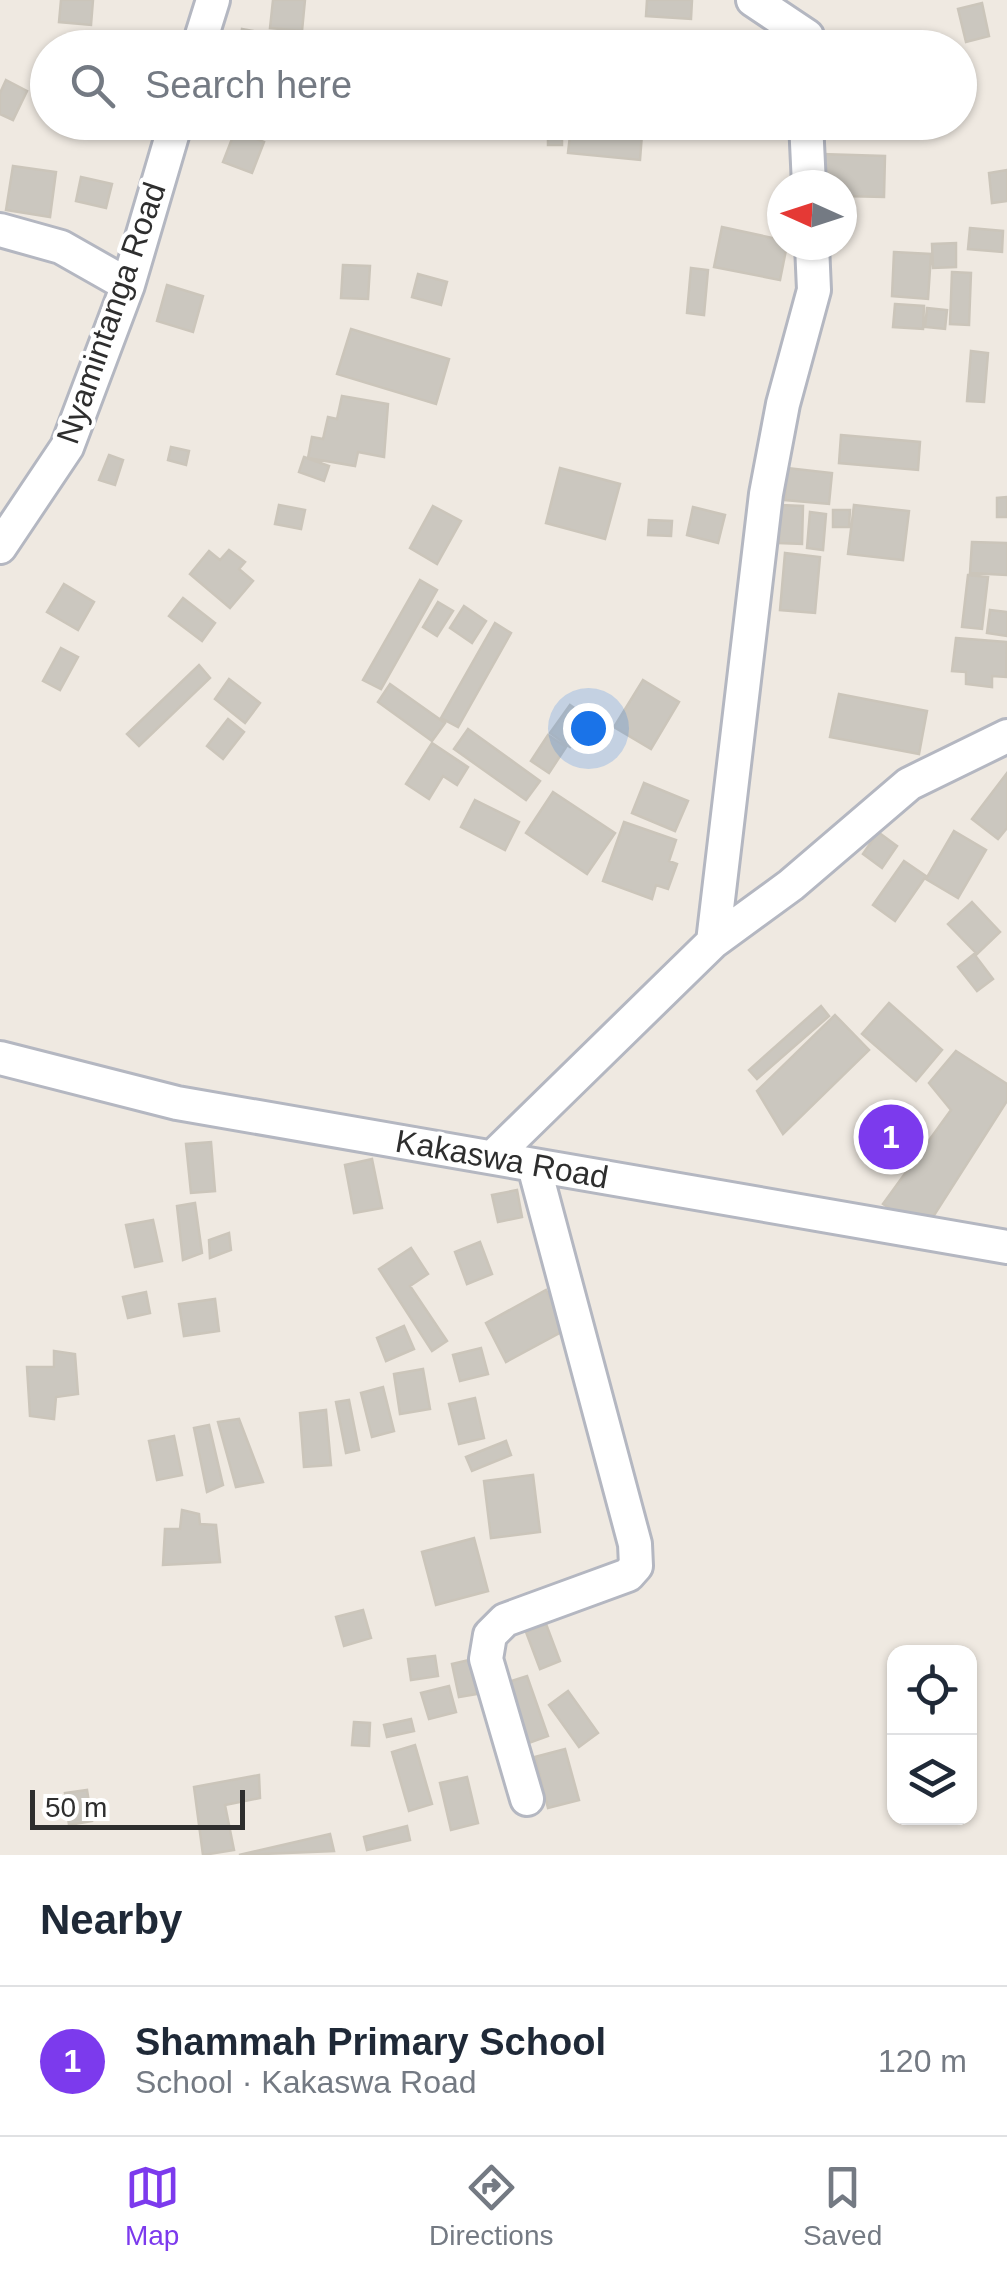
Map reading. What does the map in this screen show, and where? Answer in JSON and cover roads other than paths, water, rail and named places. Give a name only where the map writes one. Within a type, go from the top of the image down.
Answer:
[{"type":"street","points":[[204,30],[213,0]]},
{"type":"street","points":[[753,0],[798,30]]},
{"type":"street","name":"Nyamintanga Road","points":[[0,547],[67,447],[128,284],[171,140]]},
{"type":"street","points":[[807,140],[808,170]]},
{"type":"street","points":[[0,230],[61,247],[128,284]]},
{"type":"street","points":[[712,942],[766,494],[783,404],[814,290],[813,260]]},
{"type":"street","points":[[495,1155],[712,942],[792,885],[909,784],[1007,736]]},
{"type":"street","name":"Kakaswa Road","points":[[0,1058],[177,1103],[495,1155],[534,1166],[1007,1247]]},
{"type":"street","points":[[528,1799],[486,1659],[490,1635],[505,1620],[628,1576],[636,1566],[635,1544],[534,1166]]},
{"type":"place","name":"Shammah Primary School","points":[[891,1137]]}]
